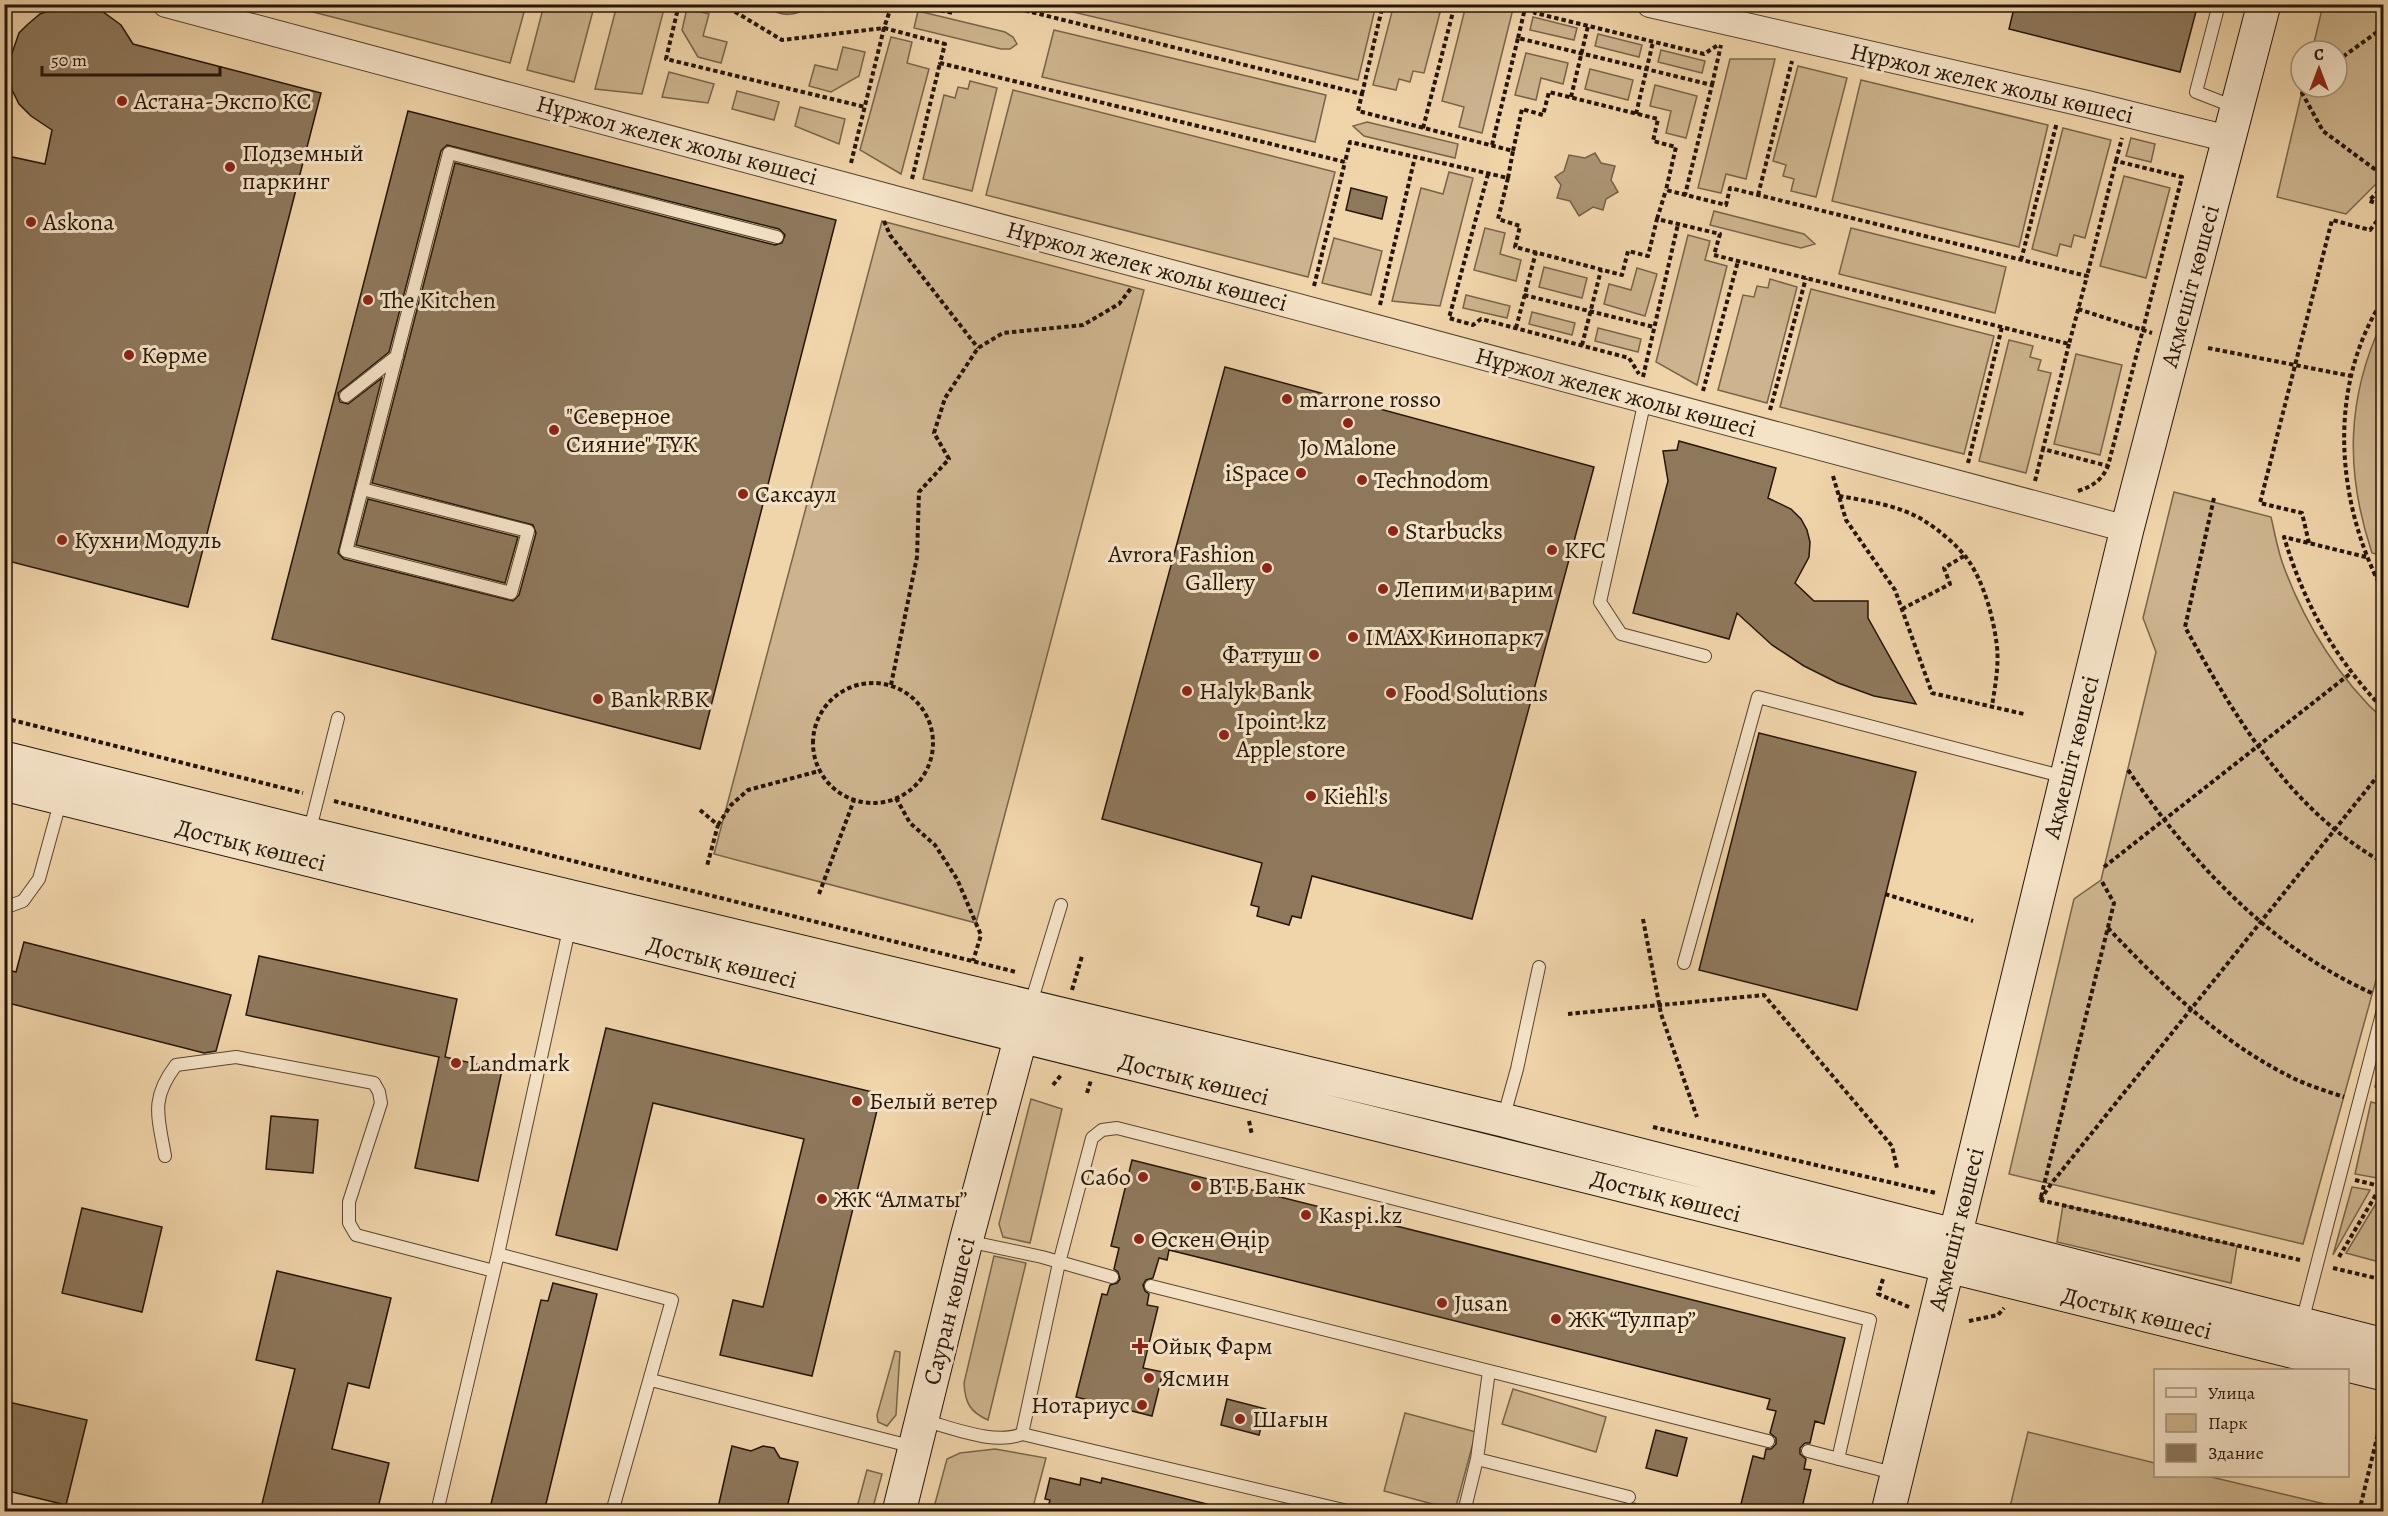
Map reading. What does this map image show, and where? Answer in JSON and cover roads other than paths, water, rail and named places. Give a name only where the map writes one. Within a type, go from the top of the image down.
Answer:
[{"type":"street","name":"Нұржол желек жолы көшесі","points":[[166,4],[2127,529]]},
{"type":"street","name":"Нұржол желек жолы көшесі","points":[[1650,4],[1712,12],[2229,139]]},
{"type":"street","name":"Ақмешіт көшесі","points":[[1888,1512],[2127,529],[2264,4]]},
{"type":"street","name":"Достық көшесі","points":[[4,758],[1029,1008],[1503,1120],[2384,1374]]},
{"type":"street","name":"Достық көшесі","points":[[4,784],[570,924],[1029,1008],[1951,1251],[2302,1325],[2384,1345]]},
{"type":"street","name":"Сауран көшесі","points":[[899,1512],[966,1241],[1029,1008]]},
{"type":"lane","points":[[2219,4],[2196,92],[2237,108]]},
{"type":"lane","points":[[362,489],[528,531],[511,593],[346,551],[362,489],[397,356],[449,153],[777,237]]},
{"type":"lane","points":[[346,396],[397,356]]},
{"type":"lane","points":[[1645,400],[1600,602],[1621,634],[1705,656]]},
{"type":"lane","points":[[1684,963],[1758,697],[2066,778]]},
{"type":"lane","points":[[309,834],[338,718]]},
{"type":"lane","points":[[4,908],[23,901],[39,879],[61,798]]},
{"type":"lane","points":[[1029,1008],[1061,905]]},
{"type":"lane","points":[[436,1512],[498,1254],[570,924]]},
{"type":"lane","points":[[1503,1120],[1517,1069],[1539,966]]},
{"type":"lane","points":[[2302,1325],[2384,1006]]},
{"type":"lane","points":[[165,1156],[157,1110],[163,1083],[176,1065],[236,1057],[374,1083],[381,1103],[349,1202],[349,1223],[356,1234],[494,1271]]},
{"type":"lane","points":[[1022,1434],[1059,1263],[1092,1138],[1102,1130],[1117,1128],[1870,1320],[1838,1459]]},
{"type":"lane","points":[[966,1241],[1042,1257],[1112,1276]]},
{"type":"lane","points":[[498,1254],[672,1300],[612,1512]]},
{"type":"lane","points":[[1151,1286],[1768,1442]]},
{"type":"lane","points":[[1464,1512],[1477,1459],[1489,1371]]},
{"type":"lane","points":[[651,1380],[919,1434],[997,1439],[1022,1434],[1352,1512]]},
{"type":"lane","points":[[1808,1451],[1897,1474]]},
{"type":"lane","points":[[1477,1459],[1629,1497]]},
{"type":"place","name":"Астана-Экспо КС","points":[[122,101]]},
{"type":"place","name":"Подземный паркинг","points":[[230,167]]},
{"type":"place","name":"Askona","points":[[31,222]]},
{"type":"place","name":"The Kitchen","points":[[368,300]]},
{"type":"place","name":"Көрме","points":[[129,355]]},
{"type":"place","name":"marrone rosso","points":[[1287,399]]},
{"type":"place","name":"Jo Malone","points":[[1348,423]]},
{"type":"place","name":"\"Северное Cияние\" ТҮК","points":[[554,430]]},
{"type":"place","name":"iSpace","points":[[1301,473]]},
{"type":"place","name":"Technodom","points":[[1362,480]]},
{"type":"place","name":"Саксаул","points":[[743,494]]},
{"type":"place","name":"Starbucks","points":[[1393,531]]},
{"type":"place","name":"Кухни Модуль","points":[[62,540]]},
{"type":"place","name":"KFC","points":[[1552,550]]},
{"type":"place","name":"Avrora Fashion Gallery","points":[[1267,568]]},
{"type":"place","name":"Лепим и варим","points":[[1383,589]]},
{"type":"place","name":"IMAX Кинопарк7","points":[[1353,637]]},
{"type":"place","name":"Фаттуш","points":[[1314,655]]},
{"type":"place","name":"Halyk Bank","points":[[1187,691]]},
{"type":"place","name":"Food Solutions","points":[[1391,693]]},
{"type":"place","name":"Bank RBK","points":[[598,699]]},
{"type":"place","name":"Ipoint.kz Apple store","points":[[1224,735]]},
{"type":"place","name":"Kiehl's","points":[[1311,796]]},
{"type":"place","name":"Landmark","points":[[456,1063]]},
{"type":"place","name":"Белый ветер","points":[[857,1101]]},
{"type":"place","name":"Сабо","points":[[1143,1177]]},
{"type":"place","name":"ВТБ Банк","points":[[1196,1186]]},
{"type":"place","name":"ЖК “Алматы”","points":[[822,1199]]},
{"type":"place","name":"Kaspi.kz","points":[[1306,1215]]},
{"type":"place","name":"Өскен Өңір","points":[[1139,1239]]},
{"type":"place","name":"Jusan","points":[[1442,1303]]},
{"type":"place","name":"ЖК “Тулпар”","points":[[1556,1319]]},
{"type":"place","name":"Ойық Фарм","points":[[1140,1346]]},
{"type":"place","name":"Ясмин","points":[[1149,1378]]},
{"type":"place","name":"Нотариус","points":[[1142,1405]]},
{"type":"place","name":"Шағын","points":[[1240,1419]]}]
